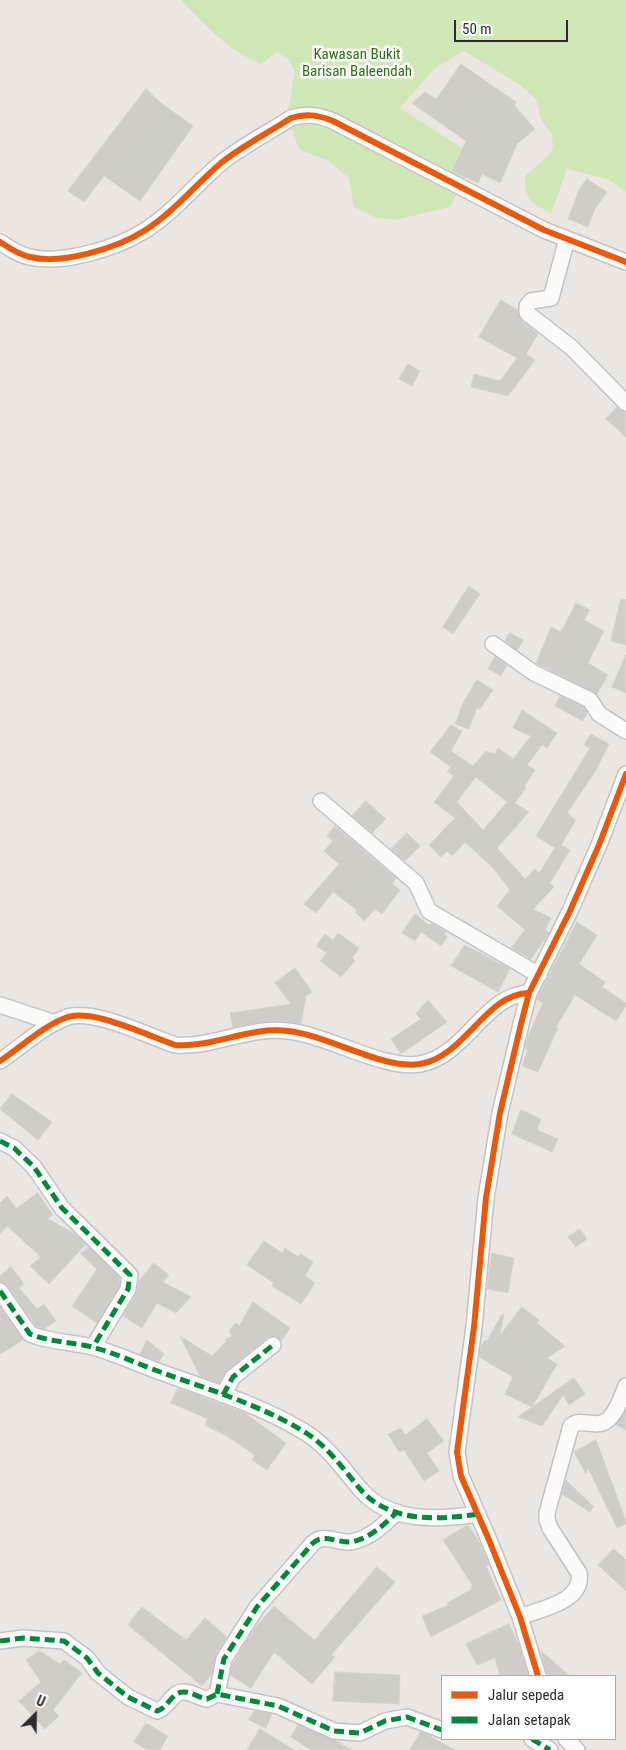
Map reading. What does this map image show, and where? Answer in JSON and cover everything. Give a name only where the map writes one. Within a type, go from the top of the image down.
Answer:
[{"type":"street","points":[[0,243],[30,257],[48,260],[104,249],[129,239],[160,218],[222,163],[292,118],[304,114],[317,115],[333,120],[544,230],[626,262]]},
{"type":"street","points":[[567,239],[551,298],[531,301],[527,306],[527,312],[572,348],[626,403]]},
{"type":"street","points":[[493,644],[534,673],[590,700],[599,714],[626,732]]},
{"type":"street","points":[[538,1675],[520,1617],[461,1476],[457,1452],[474,1327],[486,1198],[500,1113],[529,993],[599,845],[626,774]]},
{"type":"street","points":[[321,801],[412,879],[419,888],[430,911],[435,916],[538,975]]},
{"type":"street","points":[[0,1061],[55,1023],[79,1014],[96,1016],[175,1045],[188,1046],[237,1034],[286,1030],[313,1035],[396,1063],[420,1064],[456,1047],[502,1002],[517,994],[529,993]]},
{"type":"street","points":[[0,1005],[55,1023]]},
{"type":"street","points":[[0,1141],[14,1148],[34,1167],[62,1208],[130,1275],[128,1289],[93,1347]]},
{"type":"street","points":[[0,1291],[30,1334],[93,1347],[224,1395],[304,1431],[334,1457],[362,1492],[378,1503],[397,1512],[430,1519],[478,1514]]},
{"type":"street","points":[[224,1395],[234,1377],[273,1345]]},
{"type":"street","points":[[520,1617],[563,1601],[574,1592],[580,1582],[579,1573],[546,1520],[547,1513],[571,1426],[580,1422],[598,1424],[606,1422],[612,1415],[626,1386]]},
{"type":"street","points":[[217,1694],[224,1659],[252,1614],[313,1543],[318,1538],[352,1542],[383,1526],[397,1512]]},
{"type":"street","points":[[0,1641],[23,1638],[64,1641],[87,1658],[98,1673],[128,1697],[150,1709],[162,1710],[177,1694],[184,1691],[206,1699],[217,1694],[278,1706],[334,1731],[360,1733],[385,1721],[407,1717],[441,1730]]},
{"type":"street","points":[[534,1740],[550,1750]]},
{"type":"street","points":[[567,1740],[577,1750]]},
{"type":"green space","name":"Kawasan Bukit Barisan Baleendah","points":[[181,0],[626,0],[626,192],[607,179],[567,169],[551,214],[530,200],[526,191],[525,176],[550,154],[553,147],[552,134],[541,120],[536,99],[520,85],[464,51],[435,68],[400,108],[477,158],[450,207],[395,220],[374,217],[354,207],[349,178],[330,162],[299,149],[287,115],[295,72],[289,60],[277,52],[261,64],[248,58],[227,44]]},
{"type":"building","points":[[461,64],[516,102],[514,105],[535,129],[517,144],[500,183],[482,174],[478,183],[452,171],[466,141],[412,103],[425,92],[436,99]]},
{"type":"building","points":[[146,89],[161,103],[193,126],[140,201],[104,176],[84,202],[68,191]]},
{"type":"building","points":[[587,179],[607,192],[595,209],[588,227],[568,219],[579,190]]},
{"type":"building","points":[[501,300],[518,310],[521,320],[538,334],[526,354],[535,360],[508,396],[471,387],[474,374],[500,381],[517,358],[479,337]]},
{"type":"building","points":[[408,364],[420,371],[412,386],[399,379]]},
{"type":"building","points":[[617,407],[626,412],[626,437],[606,419]]},
{"type":"building","points":[[469,586],[480,594],[453,634],[443,627]]},
{"type":"building","points":[[621,599],[626,600],[626,645],[611,641]]},
{"type":"building","points":[[576,603],[590,610],[584,620],[604,631],[588,663],[608,675],[597,694],[536,663],[551,627],[561,632]]},
{"type":"building","points":[[510,633],[524,640],[517,650],[505,641]]},
{"type":"building","points":[[626,655],[626,693],[612,687]]},
{"type":"building","points":[[495,657],[507,665],[501,676],[488,669]]},
{"type":"building","points":[[477,680],[493,690],[480,709],[477,708],[469,729],[455,724],[463,703]]},
{"type":"building","points":[[560,696],[584,707],[587,713],[583,721],[555,706]]},
{"type":"building","points":[[522,710],[557,733],[547,748],[542,745],[527,765],[535,770],[524,787],[526,788],[515,803],[529,812],[497,848],[525,879],[535,869],[539,873],[555,848],[536,836],[590,748],[584,745],[591,734],[609,744],[595,772],[567,813],[576,820],[561,845],[570,850],[550,883],[554,887],[533,909],[551,918],[545,930],[549,933],[531,959],[511,948],[525,930],[497,906],[510,890],[494,869],[465,842],[452,856],[447,851],[441,857],[429,845],[455,818],[434,802],[454,776],[447,772],[451,767],[430,752],[451,725],[462,731],[451,751],[473,766],[486,751],[495,754],[498,748],[513,759],[531,736],[513,728]],"holes":[[[476,777],[507,802],[483,830],[457,802]]]},
{"type":"building","points":[[366,801],[386,819],[372,833],[352,816]]},
{"type":"building","points":[[335,826],[396,878],[392,884],[400,890],[382,914],[375,909],[364,921],[355,912],[357,910],[333,892],[316,913],[304,904],[339,864],[324,851],[333,841],[327,836]]},
{"type":"building","points":[[407,833],[420,846],[405,861],[391,849]]},
{"type":"building","points":[[415,914],[429,925],[431,923],[446,932],[444,935],[447,937],[441,946],[421,932],[415,941],[402,933]]},
{"type":"building","points":[[577,922],[597,935],[579,964],[605,982],[602,987],[626,1003],[626,1006],[616,1021],[575,995],[556,1027],[558,1028],[538,1072],[522,1066],[528,1050],[525,1048],[528,1036],[543,1003],[537,999]]},
{"type":"building","points":[[338,933],[359,948],[352,958],[355,961],[341,977],[320,961],[327,953],[316,946],[325,934],[333,940]]},
{"type":"building","points":[[465,945],[510,969],[498,992],[451,966]]},
{"type":"building","points":[[295,968],[312,992],[306,996],[301,1024],[273,1021],[233,1027],[230,1013],[291,1004],[275,983]]},
{"type":"building","points":[[428,1000],[447,1022],[401,1054],[391,1039],[421,1019],[416,1014]]},
{"type":"building","points":[[12,1094],[52,1122],[38,1140],[0,1109]]},
{"type":"building","points":[[521,1110],[541,1119],[537,1130],[558,1139],[552,1152],[512,1134]]},
{"type":"building","points":[[38,1193],[53,1215],[48,1219],[72,1232],[86,1244],[49,1284],[30,1266],[41,1257],[7,1226],[0,1234],[0,1203],[7,1196],[16,1208]]},
{"type":"building","points":[[580,1229],[587,1239],[576,1247],[568,1237]]},
{"type":"building","points":[[264,1241],[282,1253],[285,1248],[298,1257],[301,1254],[313,1262],[305,1276],[315,1283],[301,1304],[272,1286],[274,1283],[247,1265]]},
{"type":"building","points":[[89,1247],[120,1278],[119,1286],[97,1323],[72,1306],[97,1269],[81,1254]]},
{"type":"building","points":[[492,1253],[514,1258],[508,1293],[487,1289]]},
{"type":"building","points":[[154,1263],[169,1275],[163,1282],[191,1297],[176,1313],[157,1303],[142,1328],[123,1316],[136,1294],[139,1281]]},
{"type":"building","points":[[11,1267],[24,1284],[19,1288],[37,1309],[44,1304],[56,1321],[44,1329],[36,1326],[8,1286],[0,1282],[0,1276]]},
{"type":"building","points":[[253,1302],[290,1328],[281,1341],[276,1336],[267,1338],[227,1370],[219,1383],[200,1376],[180,1336],[212,1356],[227,1341],[225,1340],[232,1336],[229,1331],[236,1323],[239,1326]]},
{"type":"building","points":[[0,1307],[23,1340],[0,1354]]},
{"type":"building","points":[[522,1307],[539,1320],[537,1323],[565,1346],[547,1358],[557,1364],[532,1407],[505,1394],[513,1377],[479,1357],[481,1346],[485,1340],[487,1341],[502,1314],[504,1314],[500,1335]]},
{"type":"building","points":[[147,1340],[164,1354],[159,1362],[140,1354]]},
{"type":"building","points":[[574,1378],[585,1394],[569,1405],[563,1395],[542,1426],[518,1417]]},
{"type":"building","points":[[178,1388],[245,1413],[286,1443],[267,1470],[252,1460],[255,1455],[227,1436],[205,1425],[208,1419],[171,1403]]},
{"type":"building","points":[[626,1410],[626,1430],[616,1425]]},
{"type":"building","points":[[427,1419],[444,1441],[427,1453],[439,1471],[424,1481],[404,1450],[399,1452],[388,1434],[401,1428],[405,1435]]},
{"type":"building","points":[[596,1440],[626,1521],[626,1524],[617,1528],[588,1468],[586,1474],[574,1452]]},
{"type":"building","points":[[566,1480],[594,1507],[590,1512],[562,1494]]},
{"type":"building","points":[[468,1525],[480,1543],[489,1565],[486,1566],[501,1600],[431,1637],[422,1616],[448,1605],[447,1603],[472,1589],[471,1587],[473,1586],[443,1540]]},
{"type":"building","points":[[614,1549],[626,1560],[626,1591],[598,1565]]},
{"type":"building","points":[[377,1567],[395,1582],[331,1655],[335,1657],[312,1684],[274,1652],[251,1688],[230,1675],[233,1663],[253,1630],[274,1606],[314,1640]]},
{"type":"building","points":[[142,1607],[186,1640],[205,1618],[227,1637],[216,1654],[212,1674],[202,1686],[128,1625]]},
{"type":"building","points":[[509,1624],[520,1648],[528,1675],[500,1675],[495,1658],[477,1665],[466,1644]]},
{"type":"building","points":[[39,1651],[60,1664],[64,1660],[82,1673],[53,1710],[59,1716],[45,1729],[19,1701],[41,1682],[26,1660]]},
{"type":"building","points":[[541,1651],[569,1675],[547,1675]]},
{"type":"building","points":[[335,1672],[400,1675],[399,1704],[333,1701]]},
{"type":"building","points":[[254,1711],[272,1714],[266,1728],[249,1720]]},
{"type":"building","points":[[146,1723],[168,1736],[160,1750],[148,1750],[134,1742]]},
{"type":"building","points":[[298,1725],[334,1740],[352,1750],[311,1750],[291,1737]]},
{"type":"building","points":[[260,1729],[294,1750],[247,1750]]},
{"type":"building","points":[[421,1732],[428,1735],[455,1750],[410,1750]]},
{"type":"marked path","points":[[0,1141],[14,1148],[34,1167],[62,1208],[130,1275],[128,1289],[93,1347]]},
{"type":"marked path","points":[[0,1291],[30,1334],[45,1339],[110,1352],[235,1399],[303,1431],[320,1443],[361,1490],[386,1509],[400,1514],[431,1518],[478,1514]]},
{"type":"marked path","points":[[223,1395],[233,1377],[273,1345]]},
{"type":"marked path","points":[[217,1694],[224,1659],[257,1607],[313,1543],[322,1539],[351,1542],[364,1538],[376,1531],[397,1512]]},
{"type":"marked path","points":[[0,1641],[23,1638],[64,1641],[87,1658],[98,1673],[128,1697],[157,1711],[179,1693],[189,1693],[207,1699],[217,1694],[278,1706],[334,1731],[360,1733],[385,1721],[407,1717],[441,1730]]},
{"type":"marked path","points":[[534,1740],[550,1750]]},
{"type":"cycle path","points":[[0,242],[22,255],[43,259],[73,257],[105,249],[133,237],[155,224],[221,163],[238,151],[291,118],[307,115],[333,121],[544,230],[626,262]]},
{"type":"cycle path","points":[[538,1675],[520,1617],[461,1476],[457,1452],[474,1327],[486,1198],[500,1113],[521,1024],[529,993],[570,911],[599,845],[626,774]]},
{"type":"cycle path","points":[[0,1061],[56,1022],[65,1018],[89,1016],[120,1024],[175,1045],[203,1043],[274,1030],[288,1031],[304,1034],[389,1062],[420,1064],[436,1059],[450,1050],[500,1003],[514,996],[529,993]]}]
